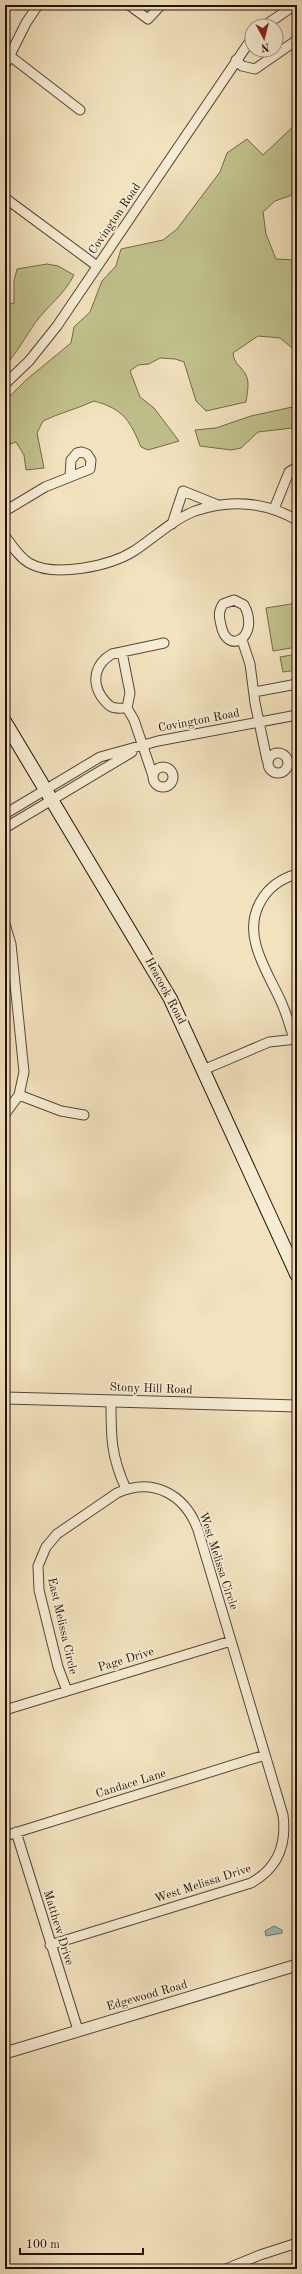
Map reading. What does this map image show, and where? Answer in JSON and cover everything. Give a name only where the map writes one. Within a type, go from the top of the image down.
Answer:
[{"type":"main road","name":"Heacock Road","points":[[5,722],[159,977],[297,1275]]},
{"type":"street","points":[[5,65],[26,22],[38,5]]},
{"type":"street","points":[[129,5],[148,19],[161,5]]},
{"type":"street","points":[[276,18],[296,5]]},
{"type":"street","points":[[236,60],[242,66],[255,69],[297,40]]},
{"type":"street","name":"Covington Road","points":[[5,384],[29,360],[53,332],[244,49]]},
{"type":"street","points":[[10,56],[80,110]]},
{"type":"street","points":[[5,198],[97,266]]},
{"type":"street","points":[[274,509],[289,472],[297,467]]},
{"type":"street","points":[[5,511],[45,487],[70,477]]},
{"type":"street","points":[[172,524],[183,491],[218,505]]},
{"type":"street","points":[[6,539],[17,553],[30,564],[43,568],[63,570],[122,557],[134,551],[172,524],[194,512],[218,505],[244,504],[274,509],[297,520]]},
{"type":"street","points":[[230,600],[240,602],[247,610],[248,631],[242,640],[229,639],[222,631],[220,609],[230,600]]},
{"type":"street","name":"Covington Road","points":[[242,640],[250,664],[267,760]]},
{"type":"street","points":[[127,708],[111,707],[105,703],[94,680],[99,666],[106,658],[122,652],[164,643]]},
{"type":"street","points":[[122,652],[130,693],[127,708],[143,745],[153,776]]},
{"type":"street","points":[[254,692],[297,684]]},
{"type":"street","name":"Covington Road","points":[[49,795],[100,757],[143,745],[297,715]]},
{"type":"street","name":"Covington Road","points":[[49,795],[143,745]]},
{"type":"street","points":[[5,814],[49,795]]},
{"type":"street","points":[[5,828],[49,795]]},
{"type":"street","points":[[203,1070],[269,1042],[295,1039],[288,1017],[256,945],[254,923],[256,911],[266,893],[280,880],[297,874]]},
{"type":"street","points":[[5,924],[11,944],[24,1072],[19,1095],[5,1114]]},
{"type":"street","points":[[19,1095],[61,1111],[84,1115]]},
{"type":"street","name":"Stony Hill Road","points":[[5,1398],[297,1406]]},
{"type":"street","points":[[111,1401],[112,1447],[119,1473],[126,1489]]},
{"type":"street","name":"West Melissa Circle","points":[[126,1489],[143,1487],[166,1492],[189,1511],[198,1530],[231,1641]]},
{"type":"street","name":"East Melissa Circle","points":[[67,1691],[58,1667],[39,1590],[38,1576],[41,1558],[49,1542],[57,1534],[126,1489]]},
{"type":"street","name":"Page Drive","points":[[5,1710],[231,1641]]},
{"type":"street","name":"West Melissa Drive","points":[[50,1945],[250,1883],[267,1872],[282,1848],[285,1828],[283,1815],[231,1641]]},
{"type":"street","name":"Candace Lane","points":[[5,1836],[265,1755]]},
{"type":"street","name":"Matthew Drive","points":[[16,1832],[50,1945],[78,2030]]},
{"type":"street","name":"Edgewood Road","points":[[5,2053],[297,1965]]},
{"type":"street","points":[[226,2269],[260,2255],[297,2243]]},
{"type":"green space","points":[[297,123],[297,191],[295,194],[275,201],[263,212],[266,234],[276,259],[297,260],[297,352],[280,338],[258,336],[233,353],[235,360],[246,375],[248,381],[246,402],[206,411],[196,401],[184,362],[175,359],[160,358],[149,364],[138,365],[130,371],[140,397],[154,408],[179,441],[148,450],[141,447],[125,417],[112,408],[94,401],[43,421],[37,433],[44,468],[26,470],[24,455],[16,442],[5,446],[5,401],[26,380],[71,343],[74,327],[90,312],[102,281],[116,266],[121,249],[163,240],[177,229],[220,172],[227,153],[247,139],[263,155]]},
{"type":"green space","points":[[47,264],[58,266],[74,275],[65,289],[35,323],[5,366],[5,305],[14,303],[14,281],[17,269]]},
{"type":"green space","points":[[297,406],[297,425],[292,428],[258,432],[241,448],[231,450],[200,446],[195,430],[216,428],[251,416]]},
{"type":"green space","points":[[297,603],[297,647],[273,651],[266,608]]},
{"type":"green space","points":[[297,654],[297,670],[283,672],[280,657]]},
{"type":"water","points":[[274,1926],[282,1930],[282,1933],[266,1936],[265,1931]]},
{"type":"railway","points":[[5,10],[9,5]]}]
